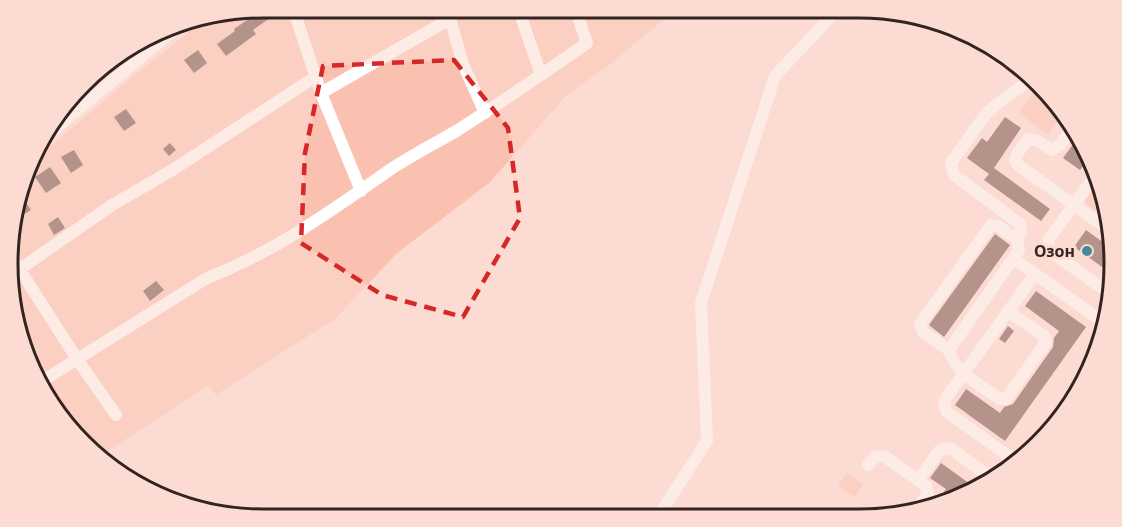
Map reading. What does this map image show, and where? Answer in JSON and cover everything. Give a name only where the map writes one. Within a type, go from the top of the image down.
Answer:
[{"type":"street","points":[[296,18],[315,77],[361,191]]},
{"type":"street","points":[[321,93],[442,18]]},
{"type":"street","points":[[449,18],[463,64],[485,113]]},
{"type":"street","points":[[521,18],[541,75]]},
{"type":"street","points":[[47,378],[207,278],[274,247],[393,168],[485,113],[587,44],[578,18]]},
{"type":"street","points":[[663,509],[707,441],[701,303],[775,76],[830,18]]},
{"type":"street","points":[[62,123],[161,40]]},
{"type":"street","points":[[18,270],[112,205],[174,169],[315,77]]},
{"type":"street","points":[[949,350],[1014,259],[1019,250],[1017,239],[1021,233],[1020,224],[954,175],[951,163],[985,115],[1025,84]]},
{"type":"street","points":[[1067,135],[1060,145],[1052,150],[1036,140],[1028,139],[1015,158],[1018,165],[1101,224]]},
{"type":"street","points":[[1090,182],[1049,239],[1050,249],[1103,287]]},
{"type":"street","points":[[1008,311],[1046,339],[1045,345],[1027,371],[1008,397],[1003,399],[964,373],[954,364],[949,350],[923,332],[920,327],[922,320],[988,228],[998,226],[1017,239]]},
{"type":"street","points":[[1014,259],[1098,318]]},
{"type":"street","points":[[1009,457],[947,412],[944,402],[1035,274]]},
{"type":"street","points":[[19,277],[116,415]]},
{"type":"street","points":[[918,480],[939,451],[946,448],[952,449],[985,474]]},
{"type":"street","points":[[868,465],[876,456],[884,456],[926,486],[928,493],[923,501]]},
{"type":"highlighted area","points":[[454,60],[508,128],[520,218],[463,317],[382,295],[301,243],[305,153],[323,66]]},
{"type":"shaded area","points":[[264,18],[664,18],[610,64],[565,97],[489,183],[397,253],[336,318],[216,395],[209,385],[107,452],[90,437],[59,400],[43,372],[31,342],[20,296],[18,264],[20,231],[26,200],[46,150],[194,28],[231,20]]},
{"type":"shaded area","points":[[1034,92],[1058,121],[1048,134],[1019,113]]},
{"type":"shaded area","points":[[1093,190],[1098,212],[1084,202]]},
{"type":"shaded area","points":[[847,473],[863,484],[854,497],[838,486]]},
{"type":"building","points":[[270,18],[253,30],[256,34],[226,56],[217,44],[235,31],[234,29],[249,19]]},
{"type":"building","points":[[198,50],[207,63],[194,73],[184,60]]},
{"type":"building","points":[[126,109],[136,123],[124,131],[114,117]]},
{"type":"building","points":[[1005,117],[1021,128],[994,168],[1050,209],[1041,221],[984,180],[989,174],[967,158],[982,138],[987,142]]},
{"type":"building","points":[[170,143],[176,150],[169,156],[163,149]]},
{"type":"building","points":[[1073,144],[1083,166],[1080,170],[1063,158]]},
{"type":"building","points":[[74,150],[83,165],[71,173],[61,157]]},
{"type":"building","points":[[50,167],[61,183],[46,193],[35,177]]},
{"type":"building","points":[[26,202],[31,210],[23,215]]},
{"type":"building","points":[[58,217],[65,228],[54,235],[48,224]]},
{"type":"building","points":[[1086,230],[1103,242],[1104,268],[1074,247]]},
{"type":"building","points":[[995,234],[1010,245],[944,337],[929,325]]},
{"type":"building","points":[[156,281],[164,290],[150,301],[143,291]]},
{"type":"building","points":[[1036,291],[1086,327],[1005,441],[955,405],[966,389],[1000,413],[1004,407],[1013,404],[1053,347],[1054,338],[1059,331],[1025,306]]},
{"type":"building","points":[[1008,326],[1014,331],[1005,343],[999,339]]},
{"type":"building","points":[[941,463],[969,483],[943,494],[946,489],[930,478]]},
{"type":"place","name":"Озон","points":[[1087,251]]}]
